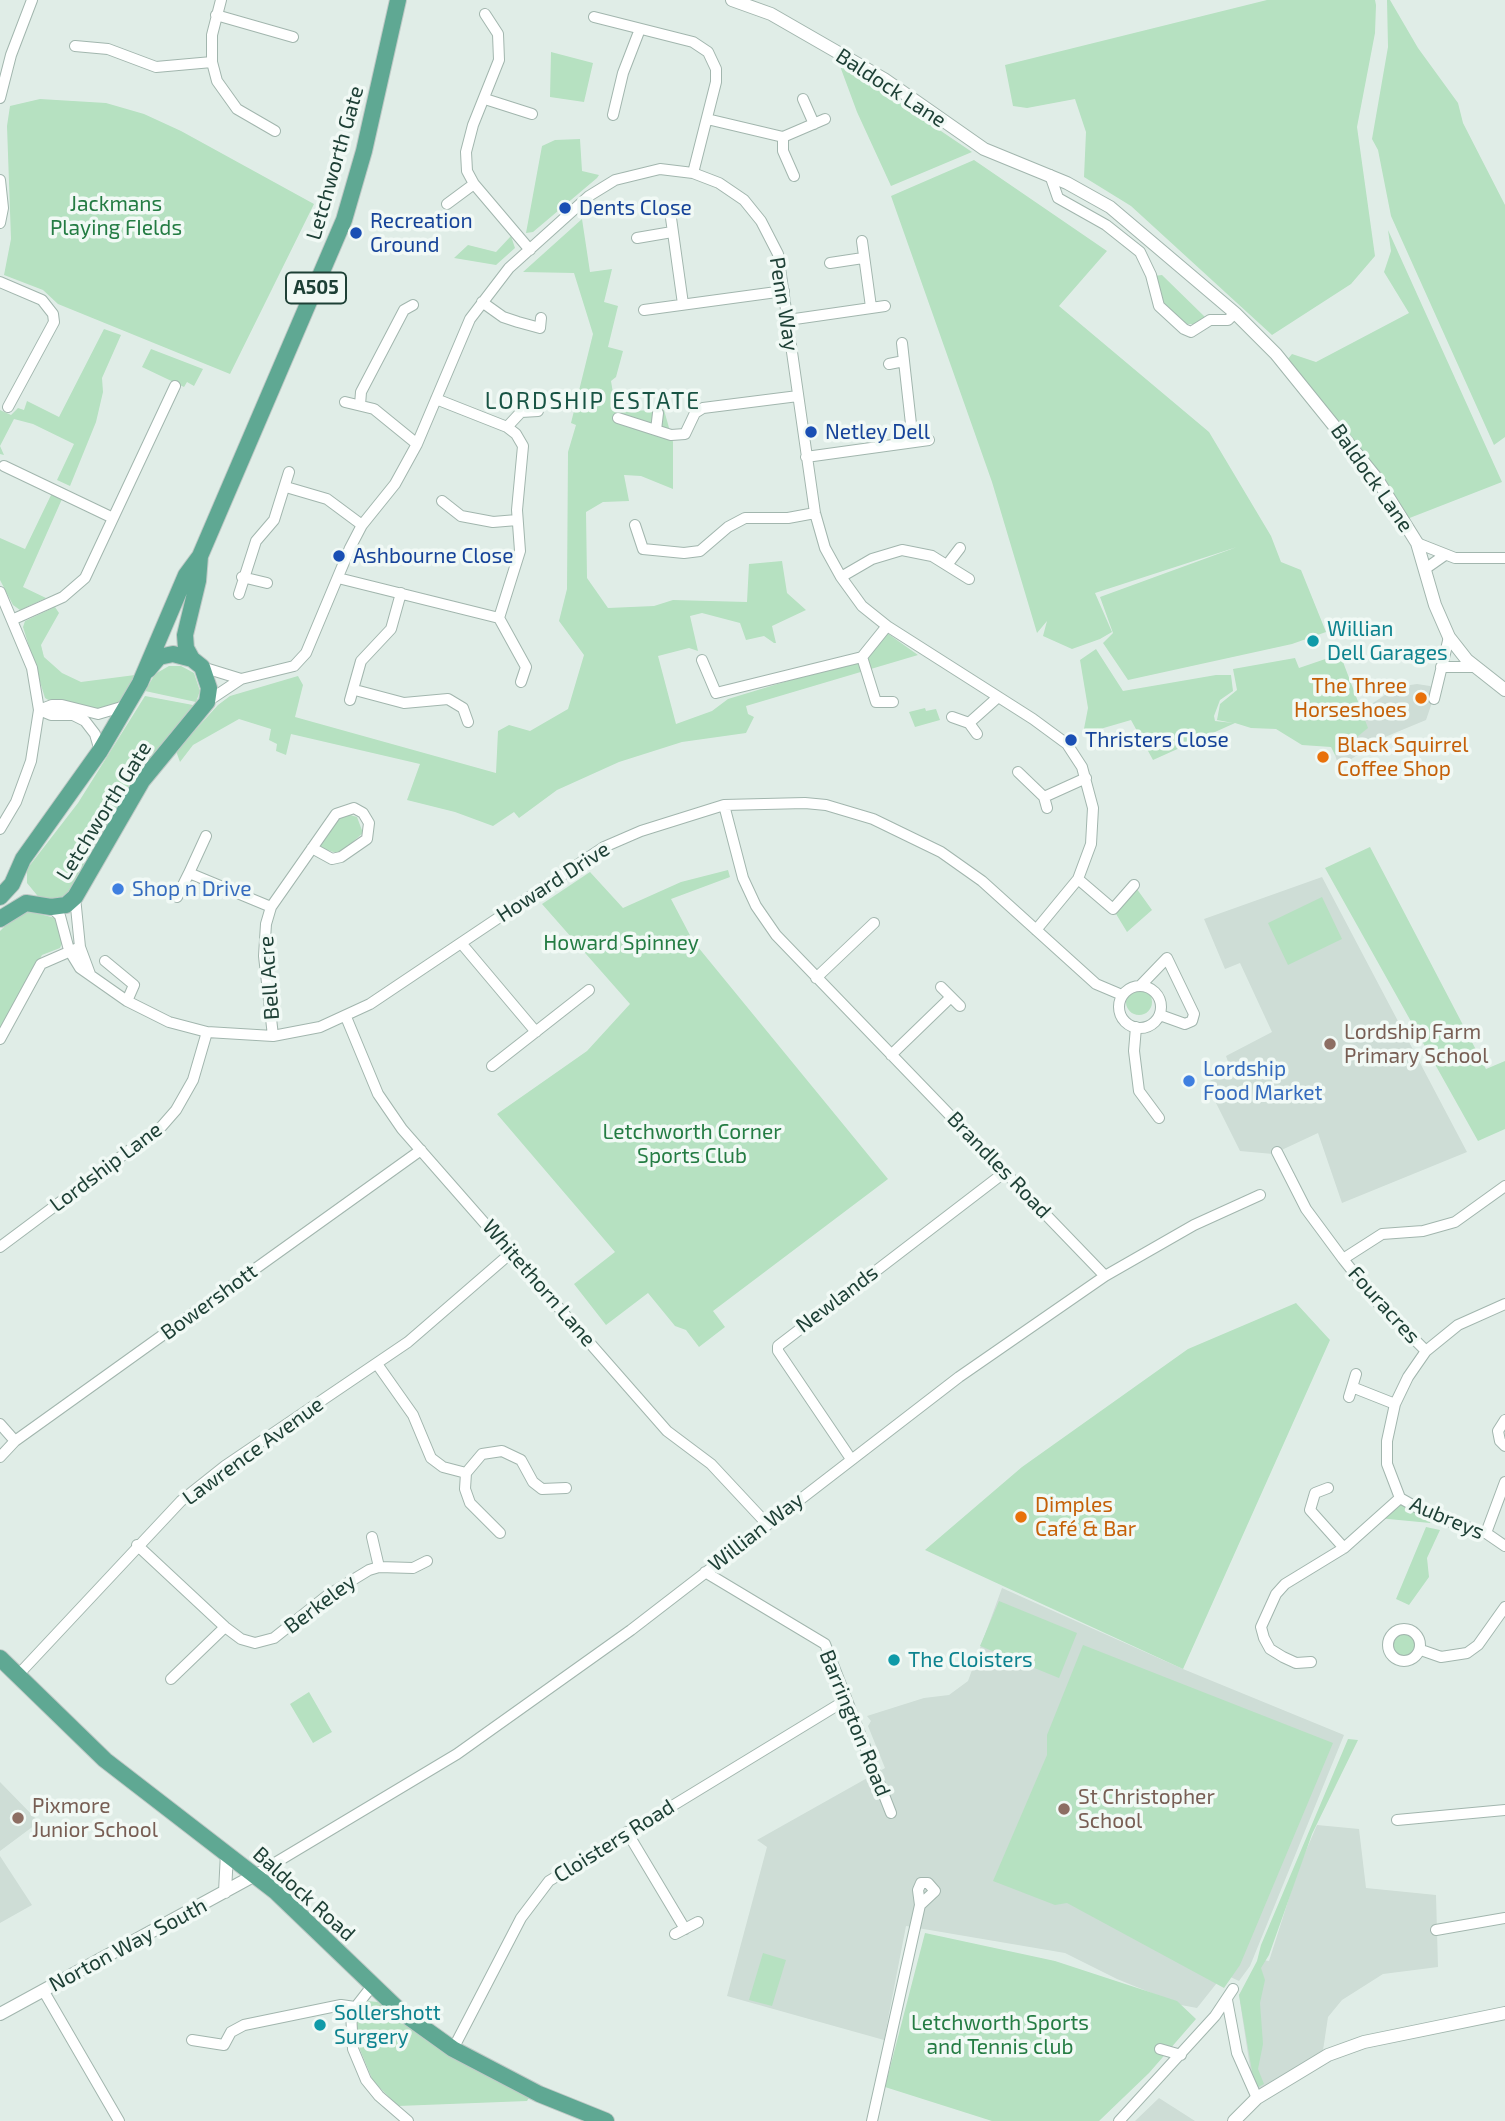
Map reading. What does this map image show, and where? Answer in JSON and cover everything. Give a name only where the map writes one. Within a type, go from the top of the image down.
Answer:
[{"type":"main road","name":"Letchworth Gate","points":[[146,672],[186,575],[200,556],[344,220],[399,2]]},
{"type":"main road","name":"Letchworth Gate","points":[[0,919],[18,905],[66,905],[75,898],[142,781],[207,702],[209,688],[185,635],[198,581],[200,556]]},
{"type":"main road","name":"Letchworth Gate","points":[[0,897],[16,875],[23,859],[100,751],[146,672],[159,657],[173,654],[197,663]]},
{"type":"main road","points":[[16,875],[43,905]]},
{"type":"main road","name":"Baldock Road","points":[[0,1658],[105,1760],[255,1875],[372,1986],[453,2049],[539,2094],[606,2121]]},
{"type":"street","points":[[0,98],[11,55],[32,0]]},
{"type":"street","points":[[221,0],[216,15],[212,62],[217,81],[232,104],[275,131]]},
{"type":"street","name":"Baldock Lane","points":[[732,0],[771,15],[861,66],[984,149],[1089,194],[1127,219],[1235,313],[1276,354],[1377,479],[1417,543],[1449,637],[1475,667],[1505,690]]},
{"type":"street","points":[[485,14],[498,34],[500,50],[485,99],[473,125],[466,152],[467,171],[474,184],[530,250]]},
{"type":"street","points":[[216,15],[293,37]]},
{"type":"street","points":[[594,17],[693,42],[708,52],[717,76],[693,173]]},
{"type":"street","points":[[613,115],[623,73],[640,29]]},
{"type":"street","points":[[75,46],[108,49],[149,66],[212,62]]},
{"type":"street","points":[[485,99],[527,112],[527,98]]},
{"type":"street","points":[[803,99],[814,124]]},
{"type":"street","points":[[707,118],[783,137],[825,119]]},
{"type":"street","points":[[783,137],[783,151],[794,176]]},
{"type":"street","name":"Penn Way","points":[[207,702],[241,679],[293,666],[306,653],[362,525],[395,484],[417,444],[470,319],[509,268],[589,196],[615,180],[660,169],[693,173],[732,191],[754,211],[778,254],[815,513],[825,548],[841,577],[862,606],[887,626],[1034,719],[1067,744],[1077,757],[1086,778],[1093,824],[1091,844],[1078,879],[1035,930]]},
{"type":"street","points":[[1051,176],[1058,198],[1106,225],[1140,252],[1151,275],[1159,306],[1184,329],[1191,332],[1210,320],[1228,320],[1235,313]]},
{"type":"street","points":[[0,180],[3,208],[0,223]]},
{"type":"street","points":[[447,204],[474,184]]},
{"type":"street","points":[[671,218],[683,304]]},
{"type":"street","points":[[637,238],[672,232]]},
{"type":"street","points":[[862,241],[871,307]]},
{"type":"street","points":[[830,263],[863,258]]},
{"type":"street","points":[[0,282],[42,300],[54,314],[54,323],[13,403]]},
{"type":"street","points":[[644,310],[784,291]]},
{"type":"street","points":[[482,302],[503,317],[540,328],[541,318]]},
{"type":"street","points":[[360,405],[361,392],[404,310],[414,305]]},
{"type":"street","points":[[788,320],[885,306]]},
{"type":"street","points":[[902,343],[913,442]]},
{"type":"street","points":[[889,364],[904,361]]},
{"type":"street","points":[[14,619],[63,597],[80,584],[113,519],[160,408],[175,386]]},
{"type":"street","points":[[618,418],[671,435],[685,434],[695,413],[710,406],[797,396]]},
{"type":"street","points":[[436,399],[507,427],[516,434],[523,446],[517,520],[520,551],[499,618],[526,667],[522,682]]},
{"type":"street","points":[[345,402],[360,405],[384,416],[394,428],[417,444]]},
{"type":"street","points":[[507,427],[521,412],[538,411]]},
{"type":"street","points":[[656,430],[659,413]]},
{"type":"street","points":[[806,457],[929,440]]},
{"type":"street","points":[[9,472],[113,519]]},
{"type":"street","points":[[239,594],[256,541],[274,520],[289,472]]},
{"type":"street","points":[[286,487],[327,499],[362,525]]},
{"type":"street","points":[[442,501],[461,516],[494,522],[517,520]]},
{"type":"street","points":[[635,525],[643,549],[684,553],[700,551],[728,527],[745,518],[788,518],[815,513]]},
{"type":"street","points":[[1417,543],[1445,555],[1485,560],[1505,558]]},
{"type":"street","points":[[947,565],[960,548]]},
{"type":"street","points":[[841,577],[873,559],[902,550],[932,556],[968,579]]},
{"type":"street","points":[[1425,569],[1445,555]]},
{"type":"street","points":[[242,578],[267,583]]},
{"type":"street","points":[[338,578],[499,618]]},
{"type":"street","points":[[0,592],[14,619],[32,668],[39,710],[31,761],[16,802],[0,829]]},
{"type":"street","points":[[401,593],[391,629],[361,661],[352,695],[404,703],[448,699],[463,708],[468,722]]},
{"type":"street","points":[[702,660],[716,693],[862,657],[887,626]]},
{"type":"street","points":[[1434,699],[1449,637]]},
{"type":"street","points":[[862,657],[876,702],[893,702]]},
{"type":"street","points":[[197,663],[241,679]]},
{"type":"street","points":[[1441,667],[1475,667]]},
{"type":"street","points":[[969,723],[997,698]]},
{"type":"street","points":[[39,710],[62,705],[98,714],[125,706]]},
{"type":"street","points":[[39,710],[51,715],[73,715],[85,721],[95,734],[100,751]]},
{"type":"street","points":[[952,717],[969,723],[977,734]]},
{"type":"street","points":[[1018,772],[1044,797],[1047,808]]},
{"type":"street","points":[[1044,797],[1086,778]]},
{"type":"street","name":"Howard Drive","points":[[43,905],[60,916],[80,968],[127,1001],[169,1022],[207,1032],[273,1036],[320,1027],[346,1017],[380,998],[604,847],[641,831],[723,805],[805,803],[827,806],[873,819],[926,843],[961,865],[1096,984],[1122,995]]},
{"type":"street","name":"Brandles Road","points":[[723,805],[738,864],[756,906],[776,935],[1105,1276]]},
{"type":"street","name":"Bell Acre","points":[[273,1036],[264,956],[266,924],[271,907],[312,848],[336,814],[346,808],[359,810],[369,823],[367,839],[341,857],[332,859],[312,848]]},
{"type":"street","points":[[177,897],[206,836]]},
{"type":"street","points":[[189,873],[271,907]]},
{"type":"street","points":[[1078,879],[1113,909],[1134,885]]},
{"type":"street","points":[[0,1039],[41,964],[74,949],[75,898]]},
{"type":"street","points":[[853,923],[864,933]]},
{"type":"street","points":[[816,978],[874,923]]},
{"type":"street","points":[[461,943],[536,1032]]},
{"type":"street","points":[[1140,986],[1147,987],[1160,998],[1160,1015],[1150,1026],[1136,1027],[1121,1014],[1122,995],[1140,986],[1167,958],[1194,1014],[1192,1021],[1185,1024],[1160,1015]]},
{"type":"street","points":[[105,961],[134,985],[127,1001]]},
{"type":"street","points":[[941,987],[960,1006]]},
{"type":"street","points":[[492,1066],[589,990]]},
{"type":"street","points":[[891,1055],[951,997]]},
{"type":"street","name":"Whitethorn Lane","points":[[346,1017],[390,1114],[667,1431],[711,1464],[766,1524]]},
{"type":"street","points":[[1136,1027],[1134,1051],[1139,1091],[1159,1118]]},
{"type":"street","name":"Lordship Lane","points":[[0,1247],[162,1126],[176,1110],[192,1080],[207,1032]]},
{"type":"street","name":"Bowershott","points":[[0,1457],[15,1441],[421,1150]]},
{"type":"street","name":"Fouracres","points":[[1277,1152],[1306,1209],[1343,1259],[1378,1303],[1426,1351]]},
{"type":"street","name":"Newlands","points":[[851,1459],[778,1346],[1005,1172]]},
{"type":"street","name":"Fouracres","points":[[1343,1259],[1382,1234],[1423,1231],[1455,1222],[1496,1187]]},
{"type":"street","name":"Willian Way","points":[[255,1875],[457,1754],[631,1630],[958,1377],[1105,1276],[1194,1225],[1259,1195]]},
{"type":"street","name":"Lawrence Avenue","points":[[18,1675],[181,1501],[225,1466],[424,1330],[512,1252]]},
{"type":"street","name":"Aubreys","points":[[1505,1304],[1458,1325],[1426,1351],[1408,1377],[1395,1404],[1387,1441],[1387,1464],[1399,1498],[1432,1516],[1486,1533],[1505,1546]]},
{"type":"street","points":[[377,1364],[413,1415],[431,1458],[443,1467],[466,1473]]},
{"type":"street","points":[[1356,1374],[1351,1392],[1395,1404]]},
{"type":"street","points":[[1505,1420],[1498,1431],[1505,1446]]},
{"type":"street","points":[[0,1424],[15,1441]]},
{"type":"street","points":[[500,1533],[498,1519],[470,1503],[466,1473],[482,1454],[502,1451],[521,1460],[533,1482],[542,1489],[566,1488]]},
{"type":"street","points":[[1486,1533],[1505,1482]]},
{"type":"street","points":[[1328,1488],[1312,1488],[1310,1505],[1313,1516],[1328,1527],[1343,1548]]},
{"type":"street","points":[[1311,1662],[1296,1663],[1270,1649],[1261,1627],[1267,1612],[1285,1584],[1343,1548],[1399,1498]]},
{"type":"street","name":"Berkeley","points":[[372,1537],[379,1567]]},
{"type":"street","name":"Berkeley","points":[[137,1545],[225,1627],[247,1642],[268,1640],[342,1585],[379,1567],[416,1573],[427,1561]]},
{"type":"street","name":"Barrington Road","points":[[705,1572],[825,1644],[891,1813]]},
{"type":"street","points":[[1421,1650],[1441,1657],[1467,1653],[1478,1645],[1505,1607]]},
{"type":"street","points":[[171,1679],[225,1627]]},
{"type":"street","points":[[1296,1663],[1298,1676]]},
{"type":"street","name":"Cloisters Road","points":[[453,2049],[513,1933],[539,1891],[562,1871],[846,1700]]},
{"type":"street","points":[[1397,1820],[1505,1810]]},
{"type":"street","points":[[626,1832],[680,1932],[698,1922]]},
{"type":"street","points":[[225,1892],[228,1853]]},
{"type":"street","name":"Norton Way South","points":[[0,2014],[255,1875]]},
{"type":"street","points":[[872,2121],[920,1905]]},
{"type":"street","points":[[1436,1930],[1505,1918]]},
{"type":"street","points":[[372,1986],[351,2013],[351,2037],[366,2080],[379,2096],[408,2121]]},
{"type":"street","points":[[1119,2121],[1181,2055],[1233,1989]]},
{"type":"street","points":[[43,1990],[119,2121]]},
{"type":"street","points":[[1227,2000],[1237,2053],[1257,2098]]},
{"type":"street","points":[[192,2040],[224,2045],[231,2032],[244,2025],[341,2005],[355,2007]]},
{"type":"street","points":[[1234,2121],[1257,2098],[1328,2056],[1364,2042],[1505,2012]]},
{"type":"street","points":[[1160,2049],[1181,2055]]},
{"type":"shaded area","points":[[1417,684],[1430,686],[1436,691],[1426,720],[1385,737],[1339,767],[1335,755],[1367,728],[1361,711],[1397,687]]},
{"type":"shaded area","name":"Lordship Farm Primary School","points":[[1322,877],[1467,1152],[1342,1203],[1318,1133],[1273,1154],[1240,1151],[1206,1083],[1231,1070],[1226,1056],[1272,1032],[1240,963],[1225,969],[1204,919]]},
{"type":"shaded area","name":"St Christopher School","points":[[1002,1588],[1183,1669],[1344,1735],[1250,1966],[1239,1981],[1224,1974],[1197,2008],[1181,2005],[1117,1979],[1065,1953],[906,1926],[884,2040],[727,1996],[767,1847],[757,1840],[885,1768],[868,1726],[871,1721],[867,1716],[924,1698],[949,1695],[968,1681]]},
{"type":"shaded area","name":"Pixmore Junior School","points":[[0,1782],[39,1822],[0,1851]]},
{"type":"shaded area","points":[[1317,1825],[1359,1829],[1366,1888],[1436,1895],[1438,1967],[1383,1974],[1342,2000],[1328,2017],[1322,2057],[1269,2083],[1257,2093],[1252,2081],[1239,1995],[1263,1960],[1269,1961],[1299,1867]]},
{"type":"shaded area","name":"Pixmore Junior School","points":[[0,1856],[32,1905],[0,1923]]},
{"type":"shaded area","points":[[1159,2098],[1195,2121],[1135,2121]]},
{"type":"green space","points":[[1267,0],[1375,0],[1376,5],[1375,33],[1357,127],[1375,256],[1351,284],[1272,335],[1131,206],[1084,177],[1086,132],[1075,99],[1027,108],[1013,106],[1005,65]]},
{"type":"green space","points":[[1387,0],[1390,0],[1418,48],[1458,103],[1463,123],[1505,205],[1505,437],[1494,445],[1391,216],[1378,150],[1372,139],[1388,47]]},
{"type":"green space","points":[[551,52],[593,63],[584,102],[550,97]]},
{"type":"green space","points":[[837,58],[865,73],[904,106],[972,152],[891,186],[857,112]]},
{"type":"green space","name":"Jackmans Playing FIelds","points":[[40,99],[106,103],[144,114],[181,131],[314,204],[230,374],[58,304],[43,290],[4,275],[11,239],[7,126],[10,106]]},
{"type":"green space","points":[[580,139],[582,171],[599,175],[533,232],[526,233],[542,146],[555,140]]},
{"type":"green space","points":[[974,160],[1107,251],[1059,306],[1209,432],[1271,536],[1281,562],[1301,570],[1326,632],[1292,644],[1128,680],[1103,643],[1113,633],[1100,597],[1237,547],[1095,593],[1112,632],[1100,639],[1072,649],[1043,636],[1047,621],[1037,633],[992,482],[891,196]]},
{"type":"green space","points":[[582,219],[590,272],[612,269],[604,302],[618,306],[608,347],[623,351],[616,377],[611,381],[616,411],[664,410],[673,442],[673,489],[641,476],[624,475],[629,501],[603,502],[586,512],[587,578],[608,608],[654,606],[673,600],[747,602],[749,564],[782,561],[787,593],[806,610],[772,626],[776,643],[764,636],[746,640],[740,623],[702,613],[690,616],[698,651],[689,648],[658,656],[676,724],[712,711],[728,699],[867,657],[887,633],[918,655],[746,706],[748,714],[754,717],[746,733],[682,742],[619,762],[557,790],[519,818],[514,812],[493,826],[455,812],[407,800],[420,764],[291,734],[286,755],[276,751],[277,744],[269,740],[271,729],[239,719],[193,745],[180,762],[176,751],[218,705],[230,696],[298,676],[303,685],[295,717],[496,773],[498,731],[509,725],[530,731],[568,709],[584,655],[559,621],[567,589],[568,452],[576,425],[571,423],[593,334],[574,273],[523,272]]},
{"type":"green space","points":[[1388,230],[1502,482],[1407,519],[1287,360],[1292,354],[1316,362],[1409,313],[1384,272],[1391,251]]},
{"type":"green space","points":[[511,236],[515,248],[496,265],[454,258],[468,245],[496,252]]},
{"type":"green space","points":[[1162,275],[1205,317],[1196,324],[1187,324],[1161,305],[1154,276]]},
{"type":"green space","points":[[104,329],[121,335],[102,378],[103,392],[96,422],[70,486],[57,480],[74,444],[33,424],[14,419],[0,446],[0,410],[11,415],[18,408],[24,410],[27,401],[59,417]]},
{"type":"green space","points":[[151,349],[203,369],[194,386],[187,382],[184,387],[142,367]]},
{"type":"green space","points":[[52,493],[62,499],[23,587],[46,598],[20,610],[13,605],[0,580],[0,538],[25,549]]},
{"type":"green space","points":[[55,607],[59,613],[41,645],[44,657],[62,673],[81,682],[135,675],[119,703],[96,711],[52,702],[45,698],[23,627],[25,621]]},
{"type":"green space","points":[[1096,649],[1123,691],[1216,675],[1231,675],[1233,691],[1220,700],[1214,716],[1215,721],[1233,723],[1217,720],[1220,704],[1237,690],[1233,669],[1295,658],[1299,668],[1340,654],[1368,728],[1335,755],[1331,747],[1302,745],[1276,729],[1251,728],[1235,723],[1153,760],[1131,720],[1083,734],[1088,708],[1080,660]]},
{"type":"green space","points":[[169,666],[181,666],[194,673],[200,691],[196,702],[145,691],[155,674]]},
{"type":"green space","points":[[145,696],[193,705],[143,769],[110,821],[98,851],[66,900],[41,900],[27,883],[27,869],[78,803]]},
{"type":"green space","points":[[925,708],[926,711],[936,709],[940,720],[915,727],[909,712]]},
{"type":"green space","points":[[339,815],[357,817],[363,833],[339,854],[319,847]]},
{"type":"green space","points":[[1370,847],[1486,1069],[1505,1061],[1505,1129],[1478,1141],[1325,868]]},
{"type":"green space","name":"Letchworth Corner Sports Club","points":[[728,870],[730,877],[671,899],[693,941],[888,1179],[713,1311],[725,1327],[699,1347],[686,1330],[675,1326],[648,1293],[606,1325],[574,1284],[615,1252],[497,1114],[587,1051],[630,1004],[542,904],[590,872],[623,908],[681,882]]},
{"type":"green space","points":[[1134,885],[1152,910],[1127,932],[1113,909]]},
{"type":"green space","points":[[1322,897],[1342,939],[1288,965],[1268,923]]},
{"type":"green space","points":[[28,911],[55,918],[63,941],[60,948],[42,955],[0,1031],[0,931],[13,918]]},
{"type":"green space","points":[[1139,989],[1148,993],[1152,1002],[1148,1011],[1139,1015],[1130,1011],[1126,1002],[1130,993]]},
{"type":"green space","points":[[1296,1303],[1330,1340],[1183,1669],[925,1550],[1022,1467],[1188,1349]]},
{"type":"green space","points":[[1400,1498],[1432,1516],[1430,1523],[1378,1518]]},
{"type":"green space","points":[[1426,1527],[1440,1530],[1427,1558],[1429,1577],[1409,1605],[1396,1599]]},
{"type":"green space","points":[[999,1601],[1077,1633],[1059,1678],[980,1646]]},
{"type":"green space","points":[[1404,1629],[1415,1634],[1420,1645],[1415,1656],[1404,1661],[1393,1656],[1388,1645],[1393,1634]]},
{"type":"green space","points":[[1083,1645],[1333,1743],[1240,1965],[1224,1988],[1067,1903],[1055,1905],[993,1881],[1047,1755],[1047,1735]]},
{"type":"green space","points":[[309,1692],[332,1732],[313,1743],[290,1704]]},
{"type":"green space","points":[[1348,1739],[1358,1740],[1312,1834],[1269,1955],[1261,1968],[1265,1980],[1260,2003],[1263,2044],[1258,2069],[1264,2084],[1255,2089],[1239,1995],[1257,1961],[1261,1945]]},
{"type":"green space","name":"Letchworth Sports and Tennis club","points":[[925,1933],[1055,1961],[1177,2001],[1196,2019],[1149,2073],[1099,2121],[992,2121],[885,2087]]},
{"type":"green space","points":[[763,1953],[786,1960],[772,2006],[749,2000]]},
{"type":"green space","points":[[367,2001],[378,2002],[427,2041],[530,2096],[527,2101],[398,2106],[373,2081],[356,2040],[356,2015]]},
{"type":"place","name":"Dents Close","points":[[565,208]]},
{"type":"place","name":"Recreation Ground","points":[[356,233]]},
{"type":"place","name":"Netley Dell","points":[[811,432]]},
{"type":"place","name":"Ashbourne Close","points":[[339,556]]},
{"type":"place","name":"Willian Dell Garages","points":[[1313,641]]},
{"type":"place","name":"The Three Horseshoes","points":[[1421,698]]},
{"type":"place","name":"Thristers Close","points":[[1071,740]]},
{"type":"place","name":"Black Squirrel Coffee Shop","points":[[1323,757]]},
{"type":"place","name":"Shop n Drive","points":[[118,889]]},
{"type":"place","name":"Lordship Farm Primary School","points":[[1330,1044]]},
{"type":"place","name":"Lordship Food Market","points":[[1189,1081]]},
{"type":"place","name":"Dimples Café & Bar","points":[[1021,1517]]},
{"type":"place","name":"The Cloisters","points":[[894,1660]]},
{"type":"place","name":"St Christopher School","points":[[1064,1809]]},
{"type":"place","name":"Pixmore Junior School","points":[[18,1818]]},
{"type":"place","name":"Sollershott Surgery","points":[[320,2025]]},
{"type":"district","name":"LORDSHIP ESTATE","points":[[593,401]]},
{"type":"park label","name":"Howard Spinney","points":[[621,943]]}]
